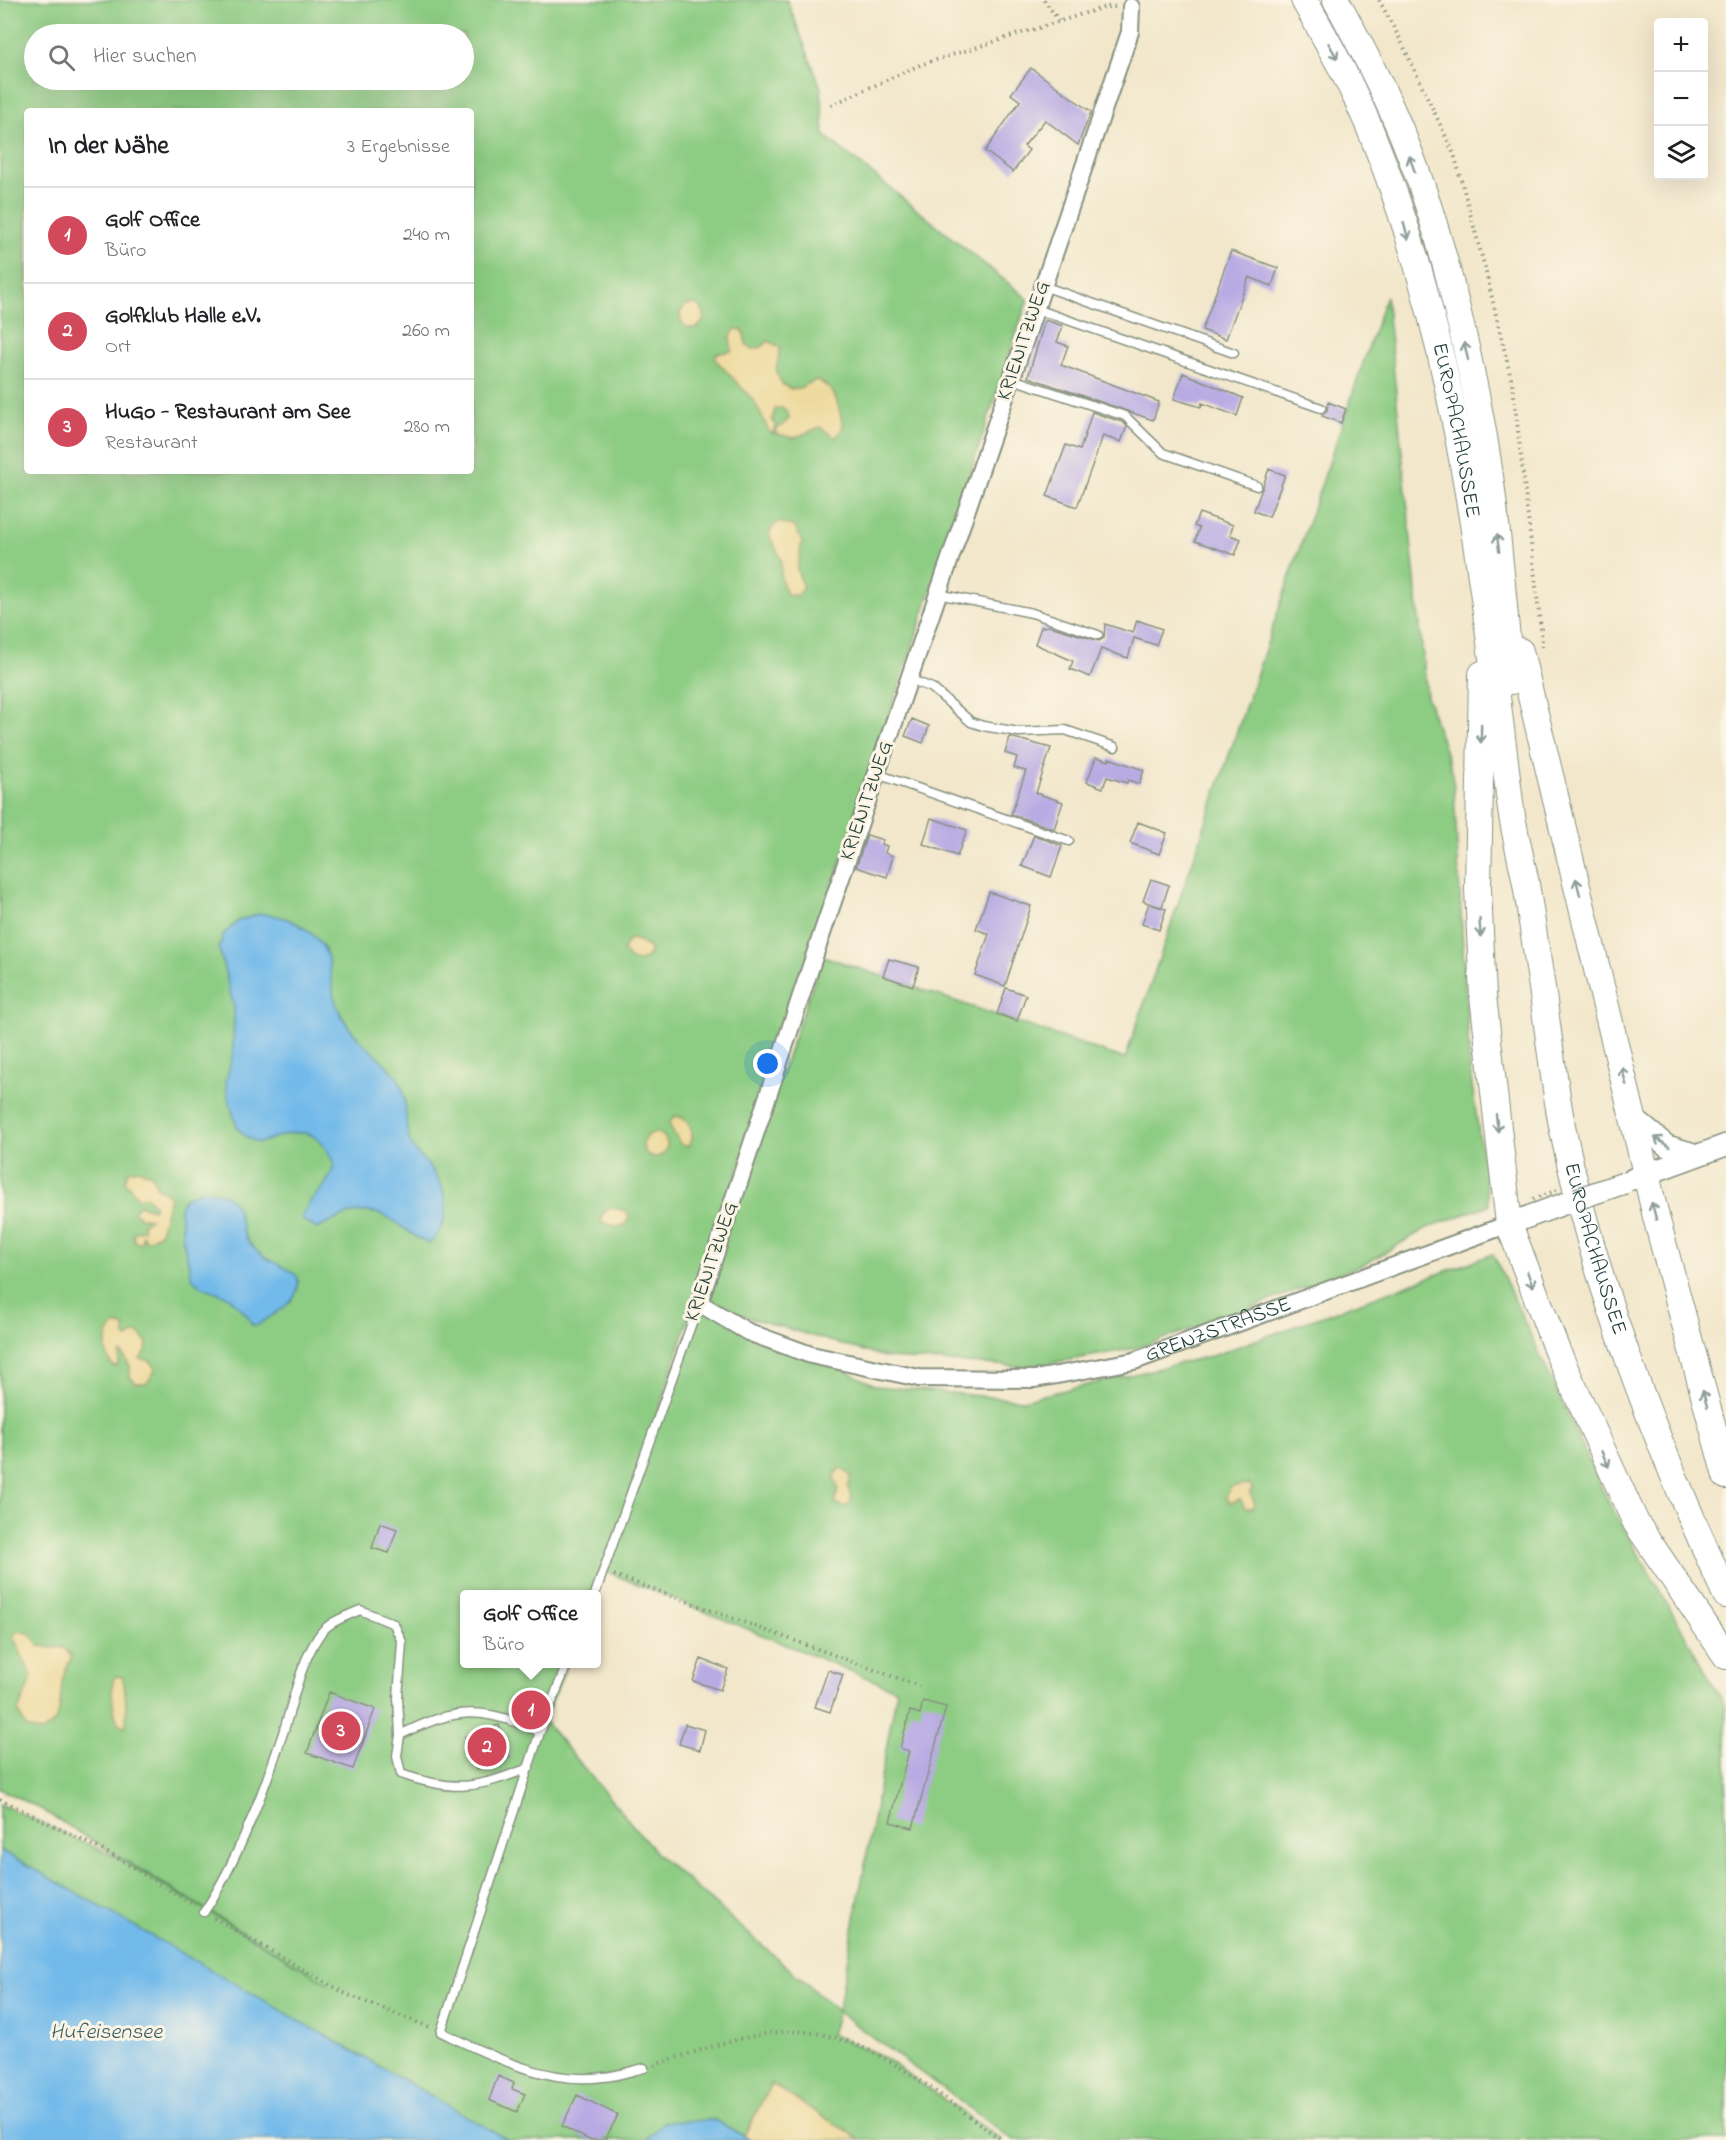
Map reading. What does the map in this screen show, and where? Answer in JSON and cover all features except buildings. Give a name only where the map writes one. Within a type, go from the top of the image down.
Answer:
[{"type":"main road","name":"EUROPACHAUSSEE","points":[[1304,0],[1338,61],[1372,134],[1400,211],[1432,316],[1467,492],[1496,607]]},
{"type":"main road","name":"EUROPACHAUSSEE","points":[[1336,0],[1398,124],[1425,199],[1457,312],[1480,416],[1496,607],[1524,806],[1526,885],[1564,1132],[1597,1261],[1648,1412],[1726,1595]]},
{"type":"main road","points":[[1496,607],[1524,663],[1634,1118],[1634,1179],[1726,1476]]},
{"type":"main road","points":[[1496,607],[1481,694],[1478,901],[1484,1007],[1509,1224],[1557,1351],[1636,1523],[1726,1656]]},
{"type":"street","name":"KRIENITZWEG","points":[[699,1303],[1130,32],[1131,7]]},
{"type":"street","points":[[1634,1118],[1667,1146],[1697,1155]]},
{"type":"street","name":"GRENZSTRASSE","points":[[699,1303],[748,1332],[811,1355],[919,1378],[1035,1379],[1134,1361],[1726,1145]]},
{"type":"lane","points":[[1043,286],[1234,353]]},
{"type":"lane","points":[[1036,309],[1321,408]]},
{"type":"lane","points":[[1012,379],[1125,416],[1163,453],[1257,486]]},
{"type":"lane","points":[[938,594],[1032,613],[1098,635]]},
{"type":"lane","points":[[909,679],[932,688],[971,722],[977,724],[1019,732],[1065,730],[1115,747]]},
{"type":"lane","points":[[877,774],[1069,841]]},
{"type":"lane","name":"KRIENITZWEG","points":[[597,1590],[699,1303]]},
{"type":"lane","points":[[204,1912],[222,1886],[262,1791],[300,1676],[318,1636],[333,1622],[360,1610],[394,1624],[402,1642],[398,1698],[400,1735],[397,1756],[401,1774],[425,1783],[453,1787],[484,1785],[529,1768]]},
{"type":"lane","points":[[565,1668],[540,1732],[441,2032],[472,2048],[528,2069],[560,2076],[602,2078],[644,2068]]},
{"type":"lane","points":[[400,1735],[428,1721],[462,1713],[481,1712],[515,1721],[540,1732]]},
{"type":"path","points":[[1044,0],[1059,21]]},
{"type":"path","points":[[1378,0],[1400,39],[1454,154],[1485,268],[1512,387],[1544,655]]},
{"type":"path","points":[[831,105],[920,65],[1105,7],[1131,7]]},
{"type":"path","points":[[604,1571],[920,1686]]},
{"type":"path","points":[[0,1799],[116,1857],[204,1912],[346,1994],[441,2032]]},
{"type":"path","points":[[644,2068],[743,2038],[784,2031],[831,2034],[880,2055],[1002,2140]]},
{"type":"green space","points":[[0,0],[787,0],[821,88],[824,135],[1028,299],[619,1528],[823,956],[1125,1059],[1386,296],[1427,697],[1453,774],[1470,1071],[1489,1205],[1427,1228],[1365,1264],[1227,1317],[1137,1348],[1029,1367],[888,1358],[703,1304],[877,1386],[1023,1400],[1215,1355],[1493,1254],[1605,1495],[1726,1707],[1726,2140],[1013,2140],[838,2012],[831,2034],[880,2055],[1002,2140],[861,2140],[771,2084],[744,2136],[715,2120],[664,2122],[646,2140],[508,2140],[0,1850],[0,1804],[116,1857],[329,1984],[39,1808],[0,1789]],"holes":[[[605,1571],[897,1690],[838,2011],[657,1854],[544,1721],[565,1668],[460,1668],[460,1590],[597,1590]]]},
{"type":"sand","points":[[692,304],[701,307],[704,316],[701,325],[692,328],[683,325],[680,316],[683,307]]},
{"type":"sand","points":[[735,329],[743,330],[746,344],[753,349],[762,347],[768,341],[780,347],[776,372],[782,384],[791,389],[798,389],[816,380],[829,387],[836,399],[843,427],[836,438],[820,427],[794,438],[773,433],[789,419],[788,413],[782,408],[775,409],[772,420],[777,426],[772,433],[769,431],[754,401],[715,359],[716,354],[732,351],[730,338]]},
{"type":"sand","points":[[779,522],[795,527],[802,542],[797,569],[803,588],[797,596],[787,594],[781,579],[781,559],[769,535],[773,526]]},
{"type":"sand","points":[[634,939],[650,948],[649,956],[641,961],[630,960],[623,950],[628,940]]},
{"type":"sand","points":[[674,1116],[683,1119],[690,1126],[692,1136],[689,1146],[681,1144],[669,1124]]},
{"type":"sand","points":[[655,1133],[663,1137],[667,1145],[663,1153],[655,1157],[647,1153],[643,1145],[647,1137]]},
{"type":"sand","points":[[137,1169],[151,1174],[157,1187],[170,1196],[160,1233],[147,1241],[142,1235],[141,1244],[134,1241],[133,1233],[144,1229],[142,1224],[150,1219],[140,1217],[133,1212],[139,1205],[153,1209],[155,1206],[146,1196],[139,1198],[125,1182],[128,1171]]},
{"type":"sand","points":[[611,1208],[626,1211],[629,1218],[625,1225],[618,1227],[601,1222],[602,1214]]},
{"type":"sand","points":[[116,1324],[125,1327],[125,1336],[128,1338],[134,1333],[140,1334],[147,1343],[146,1351],[140,1359],[151,1361],[156,1369],[147,1383],[136,1383],[130,1377],[130,1366],[122,1353],[118,1366],[114,1367],[110,1362],[106,1345],[109,1334]]},
{"type":"sand","points":[[842,1469],[851,1476],[848,1489],[852,1498],[849,1505],[842,1507],[835,1503],[838,1490],[834,1476],[838,1470]]},
{"type":"sand","points":[[1248,1484],[1253,1488],[1250,1493],[1255,1504],[1253,1508],[1245,1508],[1240,1499],[1230,1503],[1226,1496],[1231,1487]]},
{"type":"sand","points":[[17,1631],[29,1633],[39,1646],[64,1648],[72,1656],[63,1678],[57,1716],[54,1723],[40,1732],[27,1728],[18,1712],[32,1676],[13,1637]]},
{"type":"sand","points":[[116,1676],[122,1677],[123,1681],[125,1727],[118,1723],[114,1706],[112,1685]]},
{"type":"sand","points":[[771,2084],[861,2140],[751,2140],[744,2136]]},
{"type":"water","points":[[259,914],[277,916],[294,922],[302,926],[322,945],[326,952],[334,997],[341,1015],[353,1033],[386,1064],[399,1080],[404,1097],[410,1142],[438,1179],[445,1199],[445,1218],[429,1244],[397,1223],[376,1213],[356,1212],[317,1229],[301,1219],[304,1211],[331,1174],[334,1165],[328,1151],[312,1136],[304,1133],[283,1135],[259,1143],[246,1137],[237,1127],[226,1081],[233,1054],[234,1008],[219,948],[224,934],[238,921]]},
{"type":"water","points":[[205,1190],[229,1198],[238,1211],[245,1236],[251,1245],[261,1255],[297,1276],[298,1285],[292,1300],[258,1325],[252,1325],[247,1315],[229,1297],[201,1286],[192,1278],[183,1240],[180,1208],[184,1198]]},
{"type":"water","name":"Hufeisensee","points":[[0,1850],[38,1871],[508,2140],[0,2140]]},
{"type":"water","points":[[715,2120],[751,2140],[646,2140],[664,2122]]},
{"type":"place","name":"Golf Office","points":[[531,1710]]},
{"type":"place","name":"HuGo - Restaurant am See","points":[[341,1731]]},
{"type":"place","name":"Golfklub Halle e.V.","points":[[487,1747]]}]
